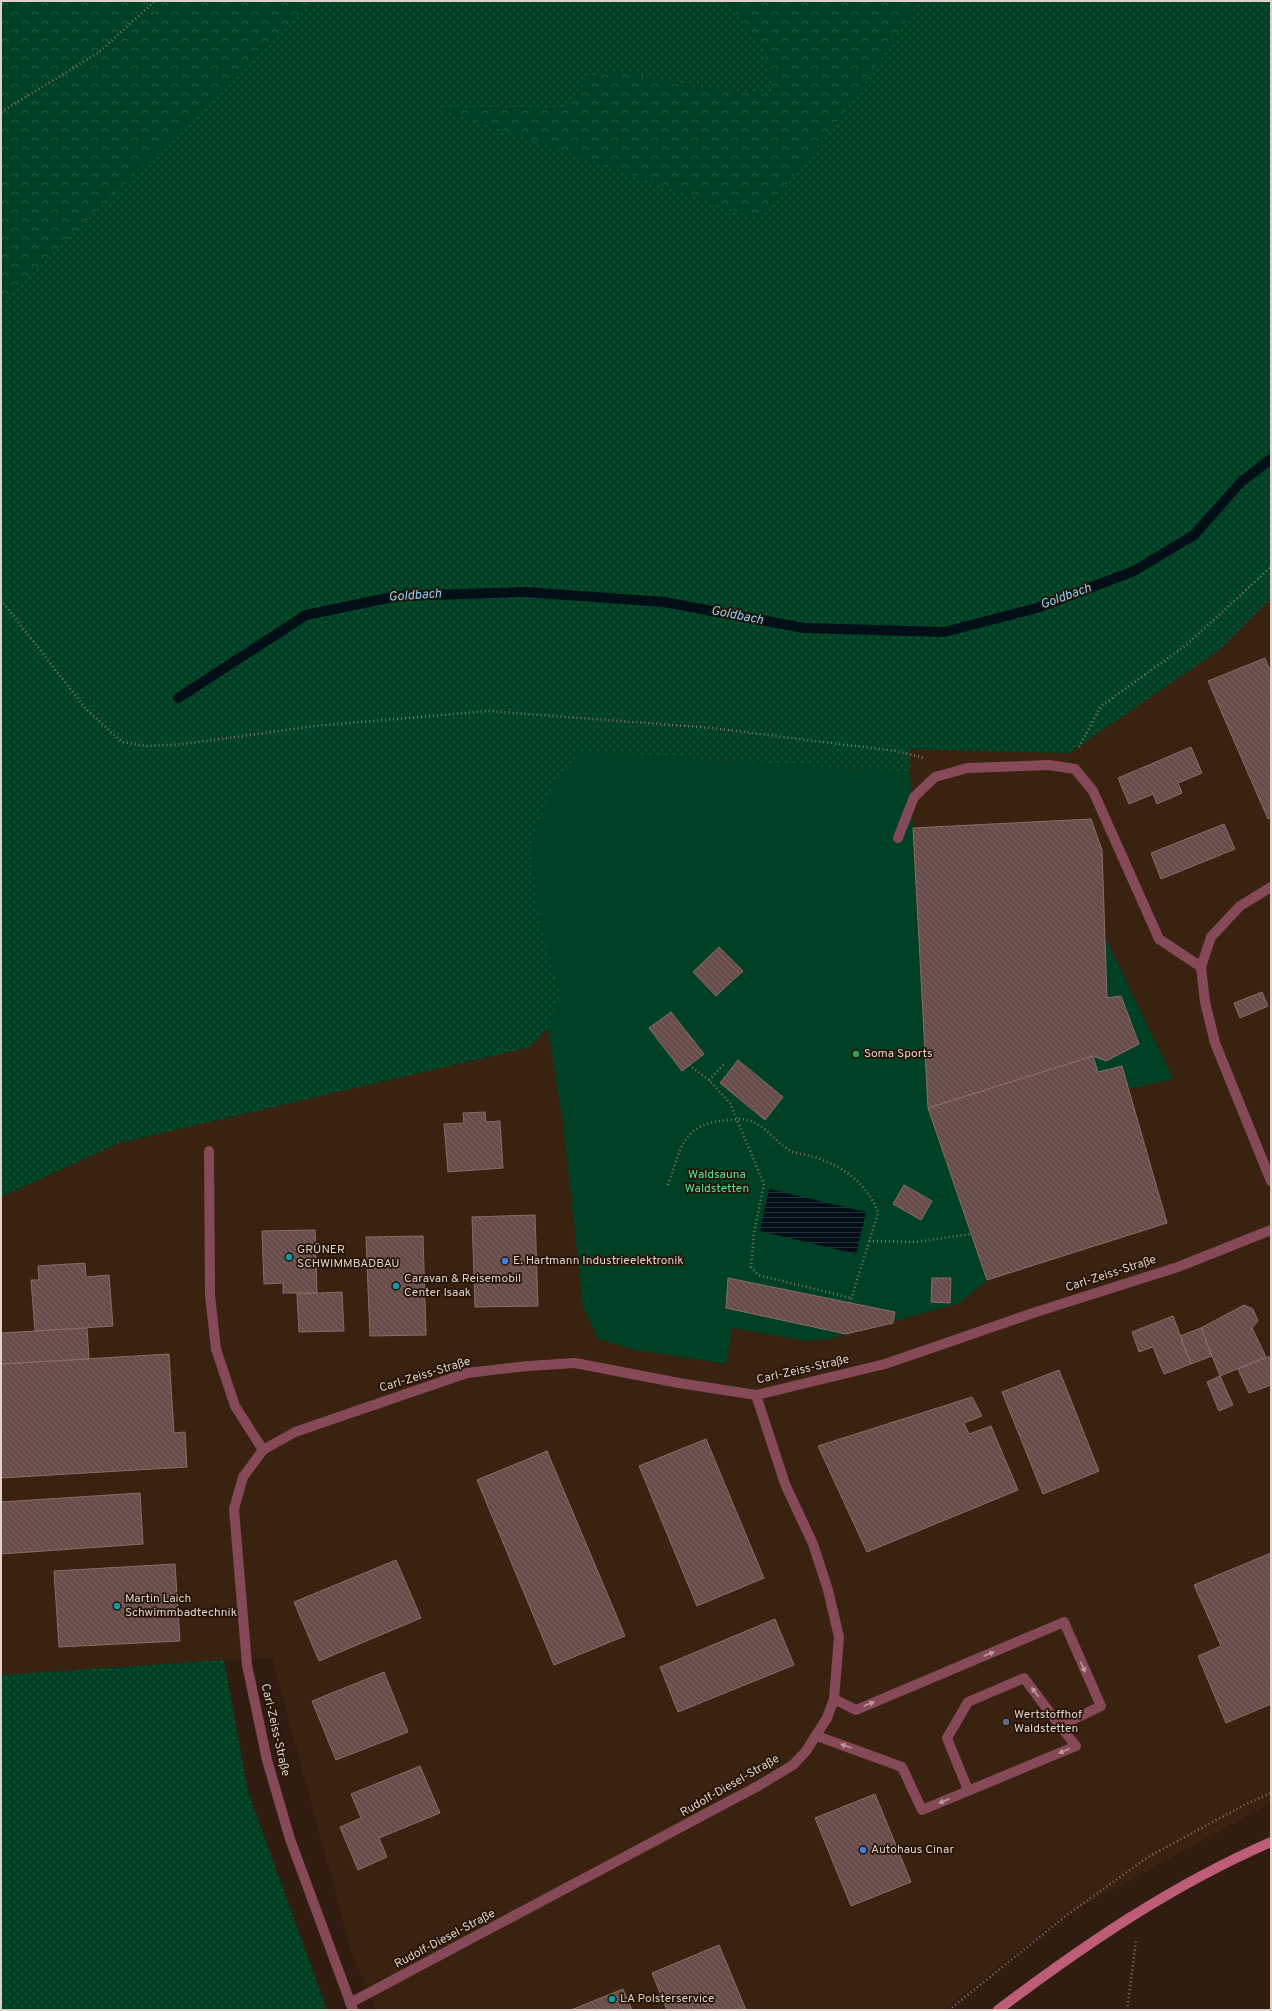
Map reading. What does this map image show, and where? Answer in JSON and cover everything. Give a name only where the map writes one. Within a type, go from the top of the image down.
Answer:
[{"type":"street","points":[[898,838],[914,797],[935,777],[967,768],[1049,765],[1075,769],[1093,791],[1159,939],[1201,967]]},
{"type":"street","points":[[1271,887],[1240,906],[1211,937],[1201,967],[1205,1002],[1215,1043],[1271,1182]]},
{"type":"street","points":[[209,1151],[210,1295],[216,1349],[235,1406],[263,1450]]},
{"type":"street","name":"Carl-Zeiss-Straße","points":[[352,2006],[288,1832],[267,1760],[247,1665],[234,1509],[243,1477],[263,1450],[295,1432],[467,1373],[528,1366],[576,1363],[679,1383],[756,1395],[885,1364],[1036,1312],[1178,1266],[1271,1230]]},
{"type":"street","name":"Rudolf-Diesel-Straße","points":[[352,2006],[758,1786],[793,1764],[817,1736],[827,1718],[834,1699],[839,1636],[828,1590],[813,1544],[785,1484],[756,1395]]},
{"type":"street","points":[[834,1699],[856,1710],[1064,1622],[1101,1706],[1060,1726]]},
{"type":"street","points":[[817,1736],[902,1766],[922,1810],[1076,1746],[1024,1678],[968,1702],[946,1738],[968,1790]]},
{"type":"street","points":[[998,2010],[1140,1910],[1206,1872],[1271,1842]]},
{"type":"path","points":[[1,112],[98,53],[155,1]]},
{"type":"path","points":[[1049,765],[1081,745],[1101,706],[1185,646],[1271,567]]},
{"type":"path","points":[[1,600],[86,709],[122,742],[147,746],[184,744],[315,726],[488,711],[720,729],[896,751],[967,768]]},
{"type":"path","points":[[709,1080],[725,1063]]},
{"type":"path","points":[[689,1065],[709,1080],[730,1103],[764,1184],[754,1233],[751,1267],[758,1275],[851,1298]]},
{"type":"path","points":[[668,1185],[683,1144],[691,1132],[702,1124],[737,1119],[748,1119],[758,1124],[779,1143],[793,1152],[815,1157],[848,1172],[873,1198],[878,1213],[850,1302]]},
{"type":"path","points":[[869,1241],[915,1242],[972,1234]]},
{"type":"path","points":[[949,2010],[1067,1915],[1148,1857],[1246,1804],[1271,1793]]},
{"type":"path","points":[[1127,2010],[1140,1910]]},
{"type":"shaded area","points":[[1271,598],[1271,1803],[1057,1920],[943,2010],[376,2010],[352,1953],[272,1657],[1,1675],[1,1197],[119,1143],[548,1028],[909,772],[909,749],[1219,650]]},
{"type":"shaded area","points":[[769,1189],[866,1212],[856,1254],[760,1231]]},
{"type":"green space","points":[[1,1],[314,1],[1,303]]},
{"type":"green space","points":[[314,1],[727,1],[765,51],[774,95],[697,87],[618,70],[588,78],[565,108],[442,109],[759,219],[844,113],[920,1],[1271,1],[1271,598],[1219,650],[1069,753],[910,749],[910,772],[580,751],[540,924],[561,993],[548,1028],[530,1047],[119,1143],[1,1197],[1,303]]},
{"type":"green space","points":[[727,1],[920,1],[844,113],[759,219],[441,109],[565,108],[588,78],[618,70],[697,87],[774,95],[765,51]]},
{"type":"green space","name":"Soma Sports","points":[[580,751],[910,772],[913,828],[1104,935],[1173,1079],[1128,1089],[987,1280],[960,1303],[830,1339],[807,1341],[732,1328],[726,1364],[636,1350],[598,1339],[583,1307],[563,1123],[548,1028],[561,993],[540,924],[530,847],[552,787]]},
{"type":"green space","points":[[224,1660],[248,1792],[327,2010],[1,2010],[1,1675]]},
{"type":"building","points":[[1265,658],[1271,673],[1271,818],[1268,819],[1208,681]]},
{"type":"building","points":[[1191,747],[1202,773],[1178,783],[1182,793],[1157,804],[1153,794],[1129,804],[1118,778]]},
{"type":"building","points":[[1091,819],[1102,850],[1107,998],[1121,996],[1139,1044],[1106,1061],[1093,1056],[928,1108],[913,828]]},
{"type":"building","points":[[1224,824],[1235,849],[1161,879],[1151,853]]},
{"type":"building","points":[[719,947],[743,971],[716,996],[693,972]]},
{"type":"building","points":[[1262,992],[1268,1006],[1240,1018],[1234,1003]]},
{"type":"building","points":[[671,1012],[704,1054],[682,1071],[649,1028]]},
{"type":"building","points":[[1093,1056],[1098,1072],[1122,1066],[1167,1223],[987,1280],[928,1108]]},
{"type":"building","points":[[738,1060],[783,1097],[765,1120],[720,1083]]},
{"type":"building","points":[[485,1112],[486,1122],[500,1121],[503,1168],[448,1172],[444,1124],[464,1123],[463,1113]]},
{"type":"building","points":[[904,1185],[932,1201],[921,1220],[893,1204]]},
{"type":"building","name":"E. Hartmann Industrieelektronik","points":[[535,1215],[538,1306],[475,1307],[472,1217]]},
{"type":"building","name":"GRÜNER SCHWIMMBADBAU","points":[[315,1230],[317,1293],[283,1293],[283,1283],[264,1284],[262,1231]]},
{"type":"building","name":"Caravan & Reisemobil Center Isaak","points":[[423,1236],[426,1335],[370,1336],[366,1237]]},
{"type":"building","points":[[85,1263],[86,1277],[109,1275],[113,1326],[35,1331],[31,1280],[39,1280],[38,1266]]},
{"type":"building","points":[[728,1278],[895,1312],[893,1323],[846,1334],[726,1308]]},
{"type":"building","points":[[932,1278],[951,1278],[950,1303],[931,1302]]},
{"type":"building","points":[[342,1292],[344,1331],[299,1332],[297,1294]]},
{"type":"building","points":[[1244,1305],[1253,1309],[1258,1321],[1252,1328],[1266,1357],[1220,1376],[1201,1328]]},
{"type":"building","points":[[1173,1316],[1191,1364],[1164,1374],[1153,1347],[1139,1352],[1132,1332]]},
{"type":"building","points":[[87,1328],[89,1359],[1,1364],[1,1333]]},
{"type":"building","points":[[1201,1328],[1212,1356],[1191,1364],[1180,1336]]},
{"type":"building","points":[[169,1354],[174,1433],[185,1432],[187,1467],[1,1478],[1,1364]]},
{"type":"building","points":[[1271,1356],[1271,1385],[1249,1393],[1238,1369]]},
{"type":"building","points":[[1059,1370],[1099,1471],[1043,1494],[1002,1392]]},
{"type":"building","points":[[1220,1376],[1233,1405],[1219,1411],[1207,1382]]},
{"type":"building","points":[[972,1397],[982,1416],[964,1423],[969,1434],[991,1426],[1018,1490],[867,1552],[818,1446]]},
{"type":"building","points":[[706,1439],[764,1578],[697,1606],[639,1466]]},
{"type":"building","points":[[547,1451],[625,1636],[554,1665],[477,1480]]},
{"type":"building","points":[[140,1493],[143,1544],[1,1554],[1,1502]]},
{"type":"building","points":[[1271,1553],[1271,1704],[1226,1723],[1198,1656],[1221,1646],[1194,1585]]},
{"type":"building","points":[[396,1560],[421,1618],[319,1661],[294,1602]]},
{"type":"building","name":"Martin Laich Schwimmbadtechnik","points":[[175,1564],[180,1641],[59,1647],[54,1571]]},
{"type":"building","points":[[775,1619],[794,1665],[678,1712],[660,1667]]},
{"type":"building","points":[[384,1672],[408,1732],[336,1760],[312,1701]]},
{"type":"building","points":[[420,1766],[440,1813],[379,1838],[387,1857],[358,1870],[340,1827],[361,1818],[351,1794]]},
{"type":"building","name":"Autohaus Cinar","points":[[875,1794],[911,1882],[851,1906],[815,1818]]},
{"type":"building","points":[[719,1945],[746,2010],[667,2010],[652,1973]]},
{"type":"building","name":"LA Polsterservice","points":[[623,1989],[632,2010],[571,2010]]},
{"type":"waterway","name":"Goldbach","points":[[178,698],[306,615],[397,596],[525,592],[664,602],[804,628],[944,632],[1037,608],[1134,571],[1194,535],[1241,482],[1271,459]]},
{"type":"place","name":"Soma Sports","points":[[856,1054]]},
{"type":"place","name":"GRÜNER SCHWIMMBADBAU","points":[[289,1257]]},
{"type":"place","name":"E. Hartmann Industrieelektronik","points":[[505,1261]]},
{"type":"place","name":"Caravan & Reisemobil Center Isaak","points":[[396,1286]]},
{"type":"place","name":"Martin Laich Schwimmbadtechnik","points":[[117,1606]]},
{"type":"place","name":"Wertstoffhof Waldstetten","points":[[1006,1722]]},
{"type":"place","name":"Autohaus Cinar","points":[[863,1850]]},
{"type":"place","name":"LA Polsterservice","points":[[612,1999]]},
{"type":"park label","name":"Waldsauna Waldstetten","points":[[717,1182]]}]
